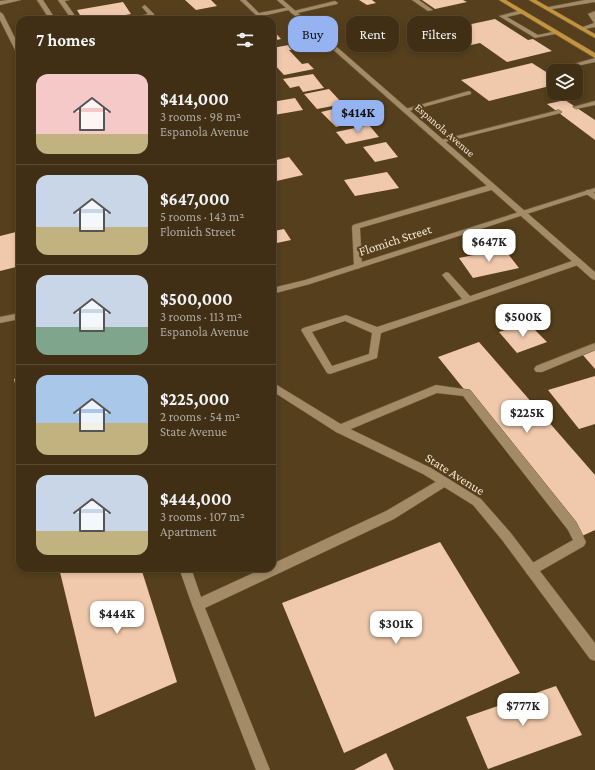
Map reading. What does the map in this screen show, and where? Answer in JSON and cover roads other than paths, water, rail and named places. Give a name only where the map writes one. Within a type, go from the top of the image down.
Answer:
[{"type":"main road","points":[[502,0],[595,56]]},
{"type":"main road","points":[[532,0],[595,36]]},
{"type":"street","points":[[0,3],[18,0]]},
{"type":"street","points":[[40,0],[50,16]]},
{"type":"street","points":[[63,0],[71,16]]},
{"type":"street","points":[[243,0],[258,15],[335,3]]},
{"type":"street","name":"Espanola Avenue","points":[[280,0],[595,276]]},
{"type":"street","points":[[415,0],[430,10]]},
{"type":"street","points":[[556,0],[566,6]]},
{"type":"street","points":[[547,8],[595,0]]},
{"type":"street","points":[[145,7],[152,15],[146,16]]},
{"type":"street","points":[[522,12],[502,16],[537,38],[557,32]]},
{"type":"street","points":[[595,13],[591,14],[595,22]]},
{"type":"street","points":[[0,14],[16,46]]},
{"type":"street","points":[[582,29],[595,25]]},
{"type":"street","points":[[579,64],[595,60]]},
{"type":"street","points":[[405,110],[469,93]]},
{"type":"street","points":[[576,107],[595,103]]},
{"type":"street","points":[[441,142],[559,112]]},
{"type":"street","points":[[358,266],[356,227],[492,187]]},
{"type":"street","name":"Flomich Street","points":[[276,290],[307,282],[522,213],[593,194]]},
{"type":"street","points":[[377,331],[374,356],[330,370],[306,330],[346,318],[377,331],[578,262]]},
{"type":"street","points":[[446,275],[468,300]]},
{"type":"street","points":[[0,320],[16,317]]},
{"type":"street","points":[[539,369],[595,346]]},
{"type":"street","name":"State Avenue","points":[[276,389],[340,429],[427,471],[477,502],[595,654]]},
{"type":"street","points":[[340,429],[436,389],[466,393],[572,526],[580,542],[531,570]]},
{"type":"street","points":[[276,568],[390,515],[444,482]]},
{"type":"street","points":[[186,572],[263,770]]},
{"type":"street","points":[[198,605],[268,572]]}]
